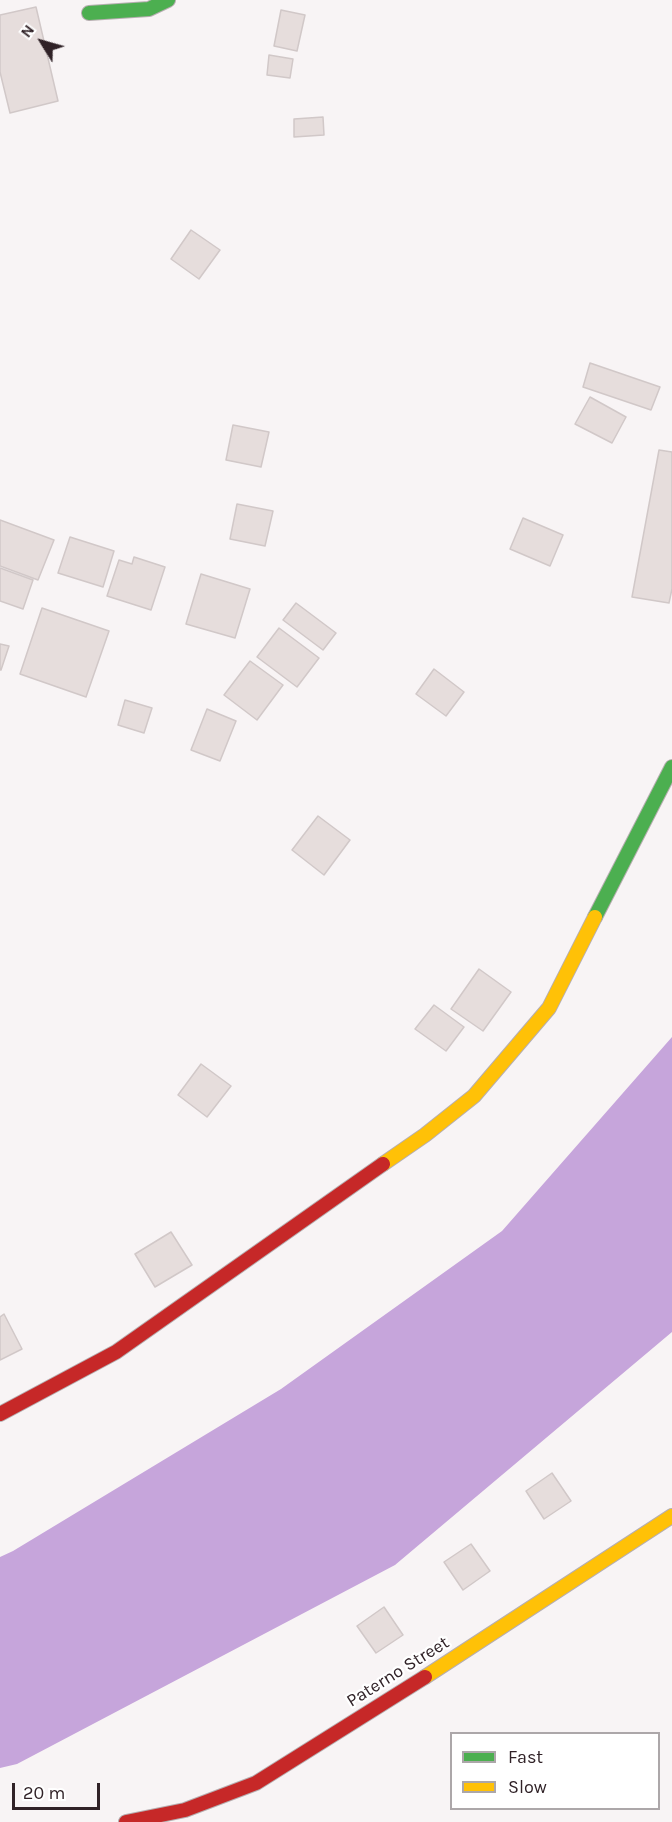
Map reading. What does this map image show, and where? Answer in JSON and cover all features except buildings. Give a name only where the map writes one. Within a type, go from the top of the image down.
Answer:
[{"type":"street","points":[[89,13],[149,9],[168,0]]},
{"type":"street","points":[[0,1414],[116,1352],[425,1135],[474,1096],[549,1008],[672,767]]},
{"type":"street","name":"Paterno Street","points":[[126,1822],[185,1810],[256,1783],[461,1654],[672,1516]]},
{"type":"shaded area","points":[[672,1037],[672,1332],[395,1565],[17,1764],[0,1768],[0,1557],[281,1389],[502,1231]]},
{"type":"traffic: fast","points":[[89,13],[149,9],[168,0]]},
{"type":"traffic: fast","points":[[595,917],[672,767]]},
{"type":"traffic: slow","points":[[383,1164],[425,1135],[474,1096],[549,1008],[595,917]]},
{"type":"traffic: slow","points":[[425,1677],[672,1516]]},
{"type":"traffic: jam","points":[[0,1414],[116,1352],[383,1164]]},
{"type":"traffic: jam","points":[[126,1822],[185,1810],[256,1783],[425,1677]]}]
